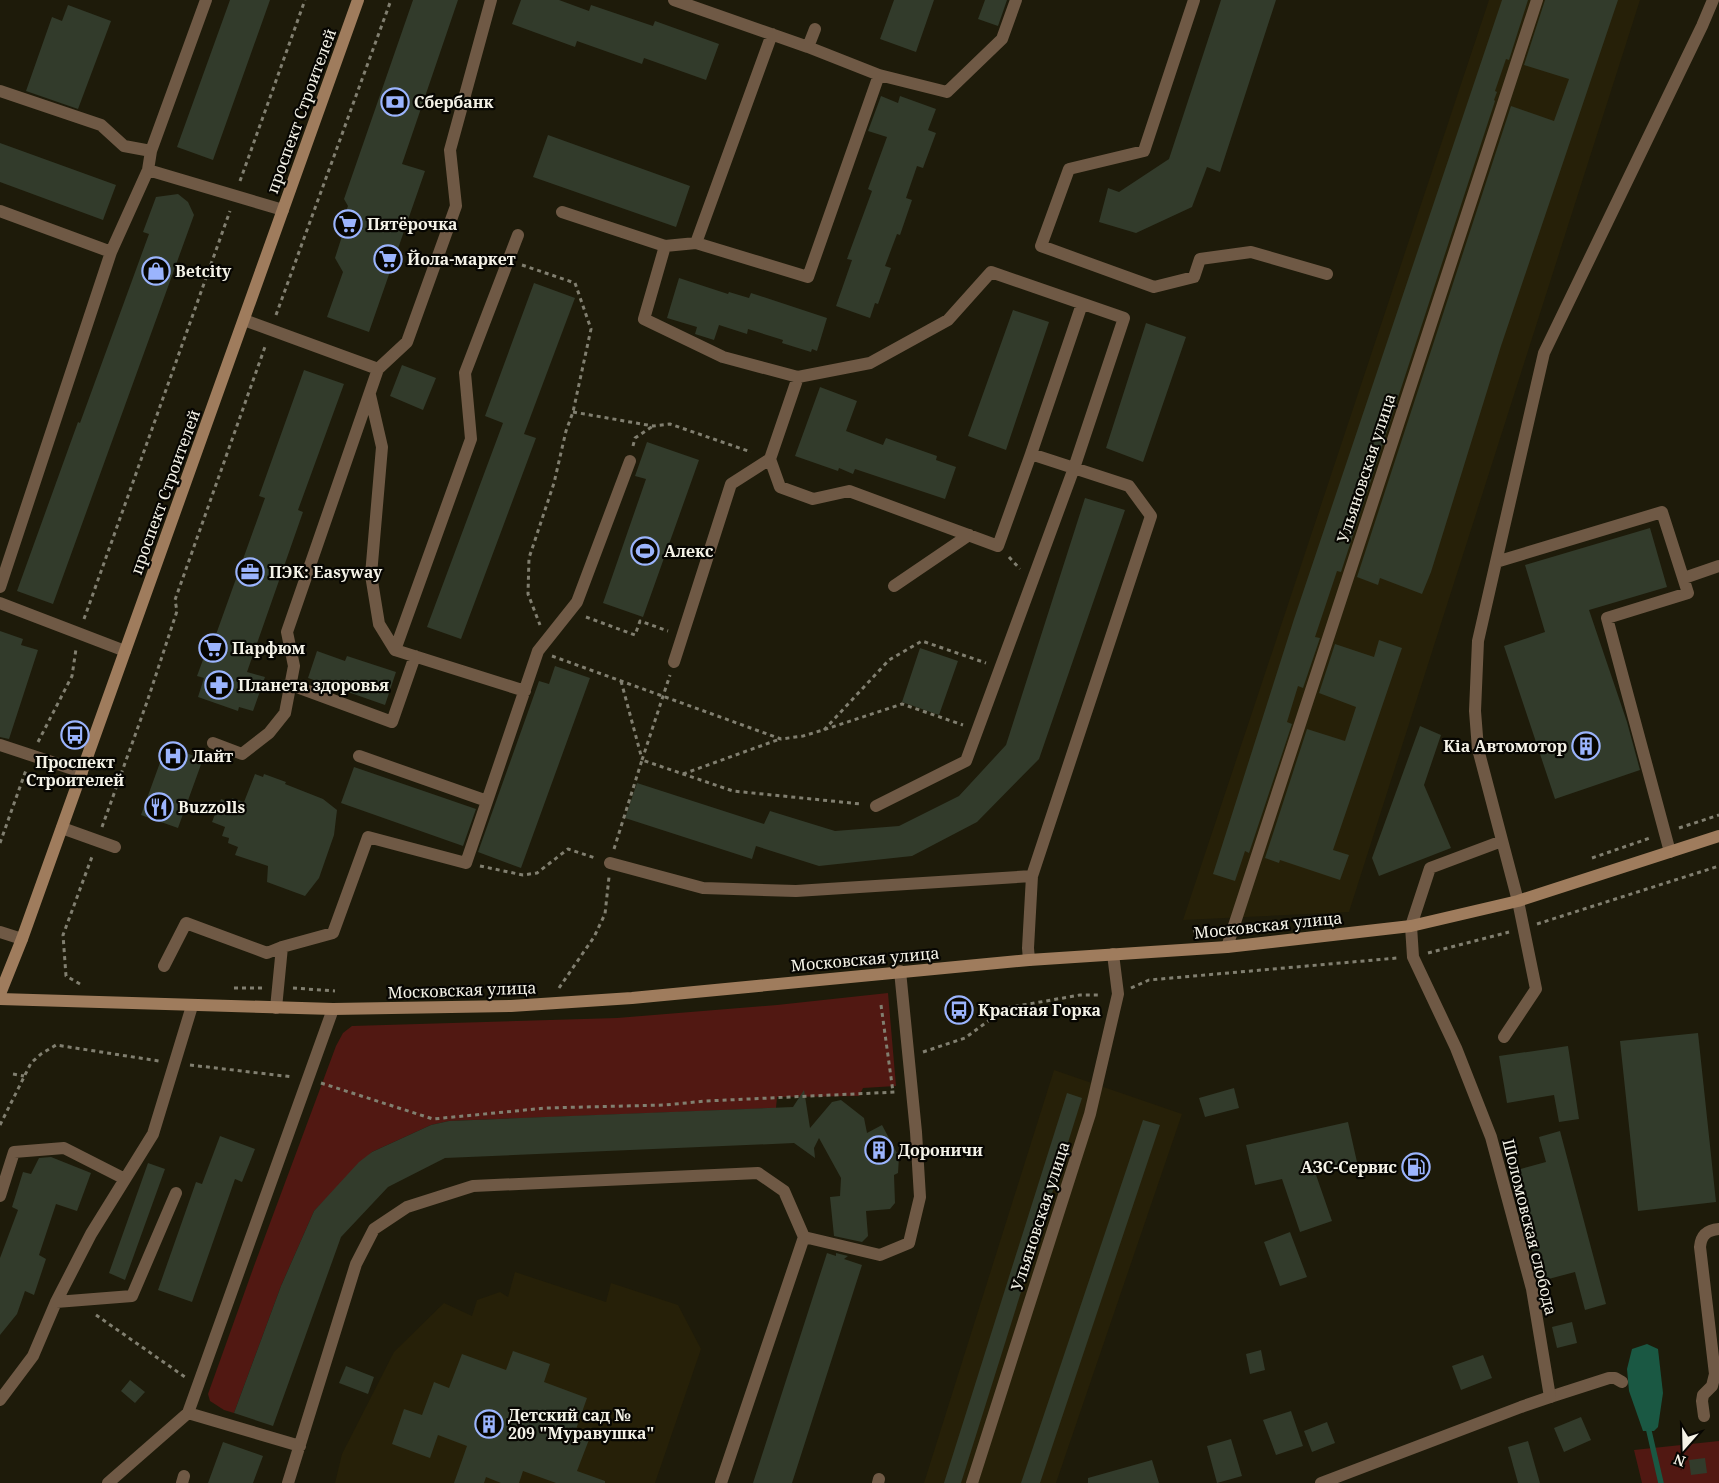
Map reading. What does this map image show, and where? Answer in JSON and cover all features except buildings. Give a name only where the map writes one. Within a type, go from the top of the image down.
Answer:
[{"type":"main road","name":"проспект Строителей","points":[[0,994],[62,828],[358,0]]},
{"type":"main road","name":"Московская улица","points":[[0,999],[333,1009],[511,1006],[632,998],[1029,960],[1227,947],[1411,926],[1518,901],[1719,836]]},
{"type":"street","points":[[0,587],[111,252],[148,170],[151,151],[206,0]]},
{"type":"street","points":[[213,743],[242,754],[269,733],[285,713],[289,684],[294,666],[287,632],[378,368],[407,342],[456,206],[450,150],[491,0]]},
{"type":"street","points":[[674,0],[808,47],[879,75],[947,92],[1002,39],[1016,0]]},
{"type":"street","points":[[1194,0],[1144,151],[1069,169],[1041,246],[1154,287],[1194,277],[1200,259],[1251,252],[1327,274]]},
{"type":"street","name":"Ульяновская улица","points":[[1227,947],[1537,0]]},
{"type":"street","points":[[1504,1036],[1536,989],[1518,901],[1478,749],[1475,712],[1478,641],[1544,353],[1713,9]]},
{"type":"street","points":[[808,47],[815,29]]},
{"type":"street","points":[[696,243],[772,34]]},
{"type":"street","points":[[562,212],[665,246],[696,243],[808,277],[863,104],[879,75]]},
{"type":"street","points":[[0,91],[100,125],[124,146],[151,151]]},
{"type":"street","points":[[148,170],[283,210]]},
{"type":"street","points":[[0,211],[111,252]]},
{"type":"street","points":[[395,650],[471,439],[465,373],[518,235]]},
{"type":"street","points":[[665,246],[644,319],[724,357],[798,377],[870,364],[948,320],[991,272],[1124,318],[1074,468],[966,761],[876,806]]},
{"type":"street","points":[[770,458],[780,487],[813,499],[849,491],[998,546],[1082,304]]},
{"type":"street","points":[[244,320],[378,368]]},
{"type":"street","points":[[674,662],[731,484],[770,458],[798,377]]},
{"type":"street","points":[[370,395],[382,447],[371,575],[379,624],[395,650],[524,691]]},
{"type":"street","points":[[1029,960],[1032,876],[1151,516],[1129,486],[1031,454]]},
{"type":"street","points":[[164,966],[186,923],[267,953],[334,933],[368,837],[466,863],[538,651],[577,602],[630,461]]},
{"type":"street","points":[[1496,562],[1662,512],[1688,593],[1606,618],[1670,852]]},
{"type":"street","points":[[894,586],[969,535]]},
{"type":"street","points":[[1684,578],[1719,566]]},
{"type":"street","points":[[0,603],[125,651]]},
{"type":"street","points":[[289,684],[392,722],[415,656]]},
{"type":"street","points":[[0,745],[82,772]]},
{"type":"street","points":[[359,756],[487,801]]},
{"type":"street","points":[[62,828],[114,847]]},
{"type":"street","points":[[1411,926],[1430,868],[1502,841]]},
{"type":"street","points":[[610,863],[704,888],[796,891],[1032,876]]},
{"type":"street","name":"Шоломовская слобода","points":[[1411,926],[1413,957],[1456,1048],[1491,1138],[1532,1289],[1550,1397]]},
{"type":"street","points":[[0,932],[22,939]]},
{"type":"street","points":[[276,1008],[282,947]]},
{"type":"street","name":"Ульяновская улица","points":[[972,1483],[1090,1114],[1118,994],[1113,954]]},
{"type":"street","points":[[804,1237],[880,1255],[909,1243],[920,1197],[900,971]]},
{"type":"street","points":[[0,1400],[33,1356],[56,1302],[91,1234],[153,1134],[192,1006]]},
{"type":"street","points":[[108,1483],[188,1413],[333,1009]]},
{"type":"street","points":[[0,1196],[14,1152],[64,1148],[125,1179]]},
{"type":"street","points":[[288,1483],[356,1264],[374,1229],[408,1207],[473,1186],[758,1173],[784,1191],[804,1237],[721,1483]]},
{"type":"street","points":[[56,1302],[132,1296],[176,1193]]},
{"type":"street","points":[[1704,1416],[1703,1395],[1712,1386],[1715,1374],[1700,1247],[1704,1234],[1708,1231],[1719,1229]]},
{"type":"street","points":[[1322,1483],[1521,1406],[1609,1378],[1616,1378],[1622,1382]]},
{"type":"street","points":[[188,1413],[300,1446]]},
{"type":"path","points":[[0,843],[31,755],[72,676],[78,633],[305,0]]},
{"type":"path","points":[[86,984],[78,984],[66,976],[63,935],[147,702],[177,611],[175,600],[271,330],[392,0]]},
{"type":"path","points":[[508,260],[575,283],[591,329],[573,412],[566,431],[554,484],[529,558],[528,594],[540,625],[538,651],[781,739]]},
{"type":"path","points":[[573,412],[653,426],[670,424],[770,458]]},
{"type":"path","points":[[630,461],[635,438],[653,426]]},
{"type":"path","points":[[998,546],[1032,582]]},
{"type":"path","points":[[593,620],[636,635],[640,621],[682,636]]},
{"type":"path","points":[[824,730],[889,660],[922,641],[1001,668]]},
{"type":"path","points":[[559,989],[594,937],[605,914],[610,863],[674,662]]},
{"type":"path","points":[[621,680],[642,760]]},
{"type":"path","points":[[683,774],[781,739],[803,736],[824,730],[902,704],[978,730]]},
{"type":"path","points":[[642,760],[733,791],[876,806]]},
{"type":"path","points":[[1665,833],[1719,815]]},
{"type":"path","points":[[466,863],[523,875],[537,873],[568,848],[610,863]]},
{"type":"path","points":[[1413,957],[1524,929],[1719,866]]},
{"type":"path","points":[[917,1054],[965,1038],[1006,1008],[1080,995],[1118,994],[1148,980],[1388,959]]},
{"type":"path","points":[[232,988],[278,987]]},
{"type":"path","points":[[881,1005],[893,1092]]},
{"type":"path","points":[[0,1125],[31,1063],[56,1045],[174,1063],[309,1079],[433,1119],[546,1108],[665,1104],[912,1091]]},
{"type":"path","points":[[13,1074],[24,1076]]},
{"type":"path","points":[[74,1300],[198,1386]]},
{"type":"shaded area","points":[[1489,0],[1640,0],[1349,912],[1183,920]]},
{"type":"shaded area","points":[[888,993],[896,1086],[863,1088],[859,1096],[777,1097],[776,1108],[449,1121],[431,1125],[372,1152],[314,1211],[281,1286],[234,1413],[224,1410],[210,1401],[208,1394],[336,1046],[343,1033],[352,1026],[617,1018],[777,1005]]},
{"type":"shaded area","points":[[1054,1070],[1182,1114],[1056,1483],[924,1483]]},
{"type":"shaded area","points":[[515,1272],[606,1302],[611,1283],[678,1305],[701,1349],[655,1483],[335,1483],[342,1454],[394,1352],[444,1303],[472,1316],[477,1300],[500,1292],[508,1297]]},
{"type":"shaded area","points":[[1647,1344],[1658,1349],[1663,1393],[1658,1427],[1654,1431],[1643,1431],[1629,1391],[1627,1369],[1632,1349]]},
{"type":"shaded area","points":[[1719,1441],[1719,1483],[1642,1483],[1634,1450]]},
{"type":"waterway","points":[[1649,1431],[1661,1483]]},
{"type":"place","name":"Сбербанк","points":[[395,102]]},
{"type":"place","name":"Пятёрочка","points":[[348,224]]},
{"type":"place","name":"Йола-маркет","points":[[388,259]]},
{"type":"place","name":"Betcity","points":[[156,271]]},
{"type":"place","name":"Алекс","points":[[645,551]]},
{"type":"place","name":"ПЭК: Easyway","points":[[250,572]]},
{"type":"place","name":"Парфюм","points":[[213,648]]},
{"type":"place","name":"Планета здоровья","points":[[219,685]]},
{"type":"place","name":"Проспект Строителей","points":[[75,735]]},
{"type":"place","name":"Kia Автомотор","points":[[1586,746]]},
{"type":"place","name":"Лайт","points":[[173,756]]},
{"type":"place","name":"Buzzolls","points":[[159,807]]},
{"type":"place","name":"Красная Горка","points":[[959,1010]]},
{"type":"place","name":"Дороничи","points":[[879,1150]]},
{"type":"place","name":"АЗС-Сервис","points":[[1416,1167]]},
{"type":"place","name":"Детский сад № 209 \"Муравушка\"","points":[[489,1424]]}]
